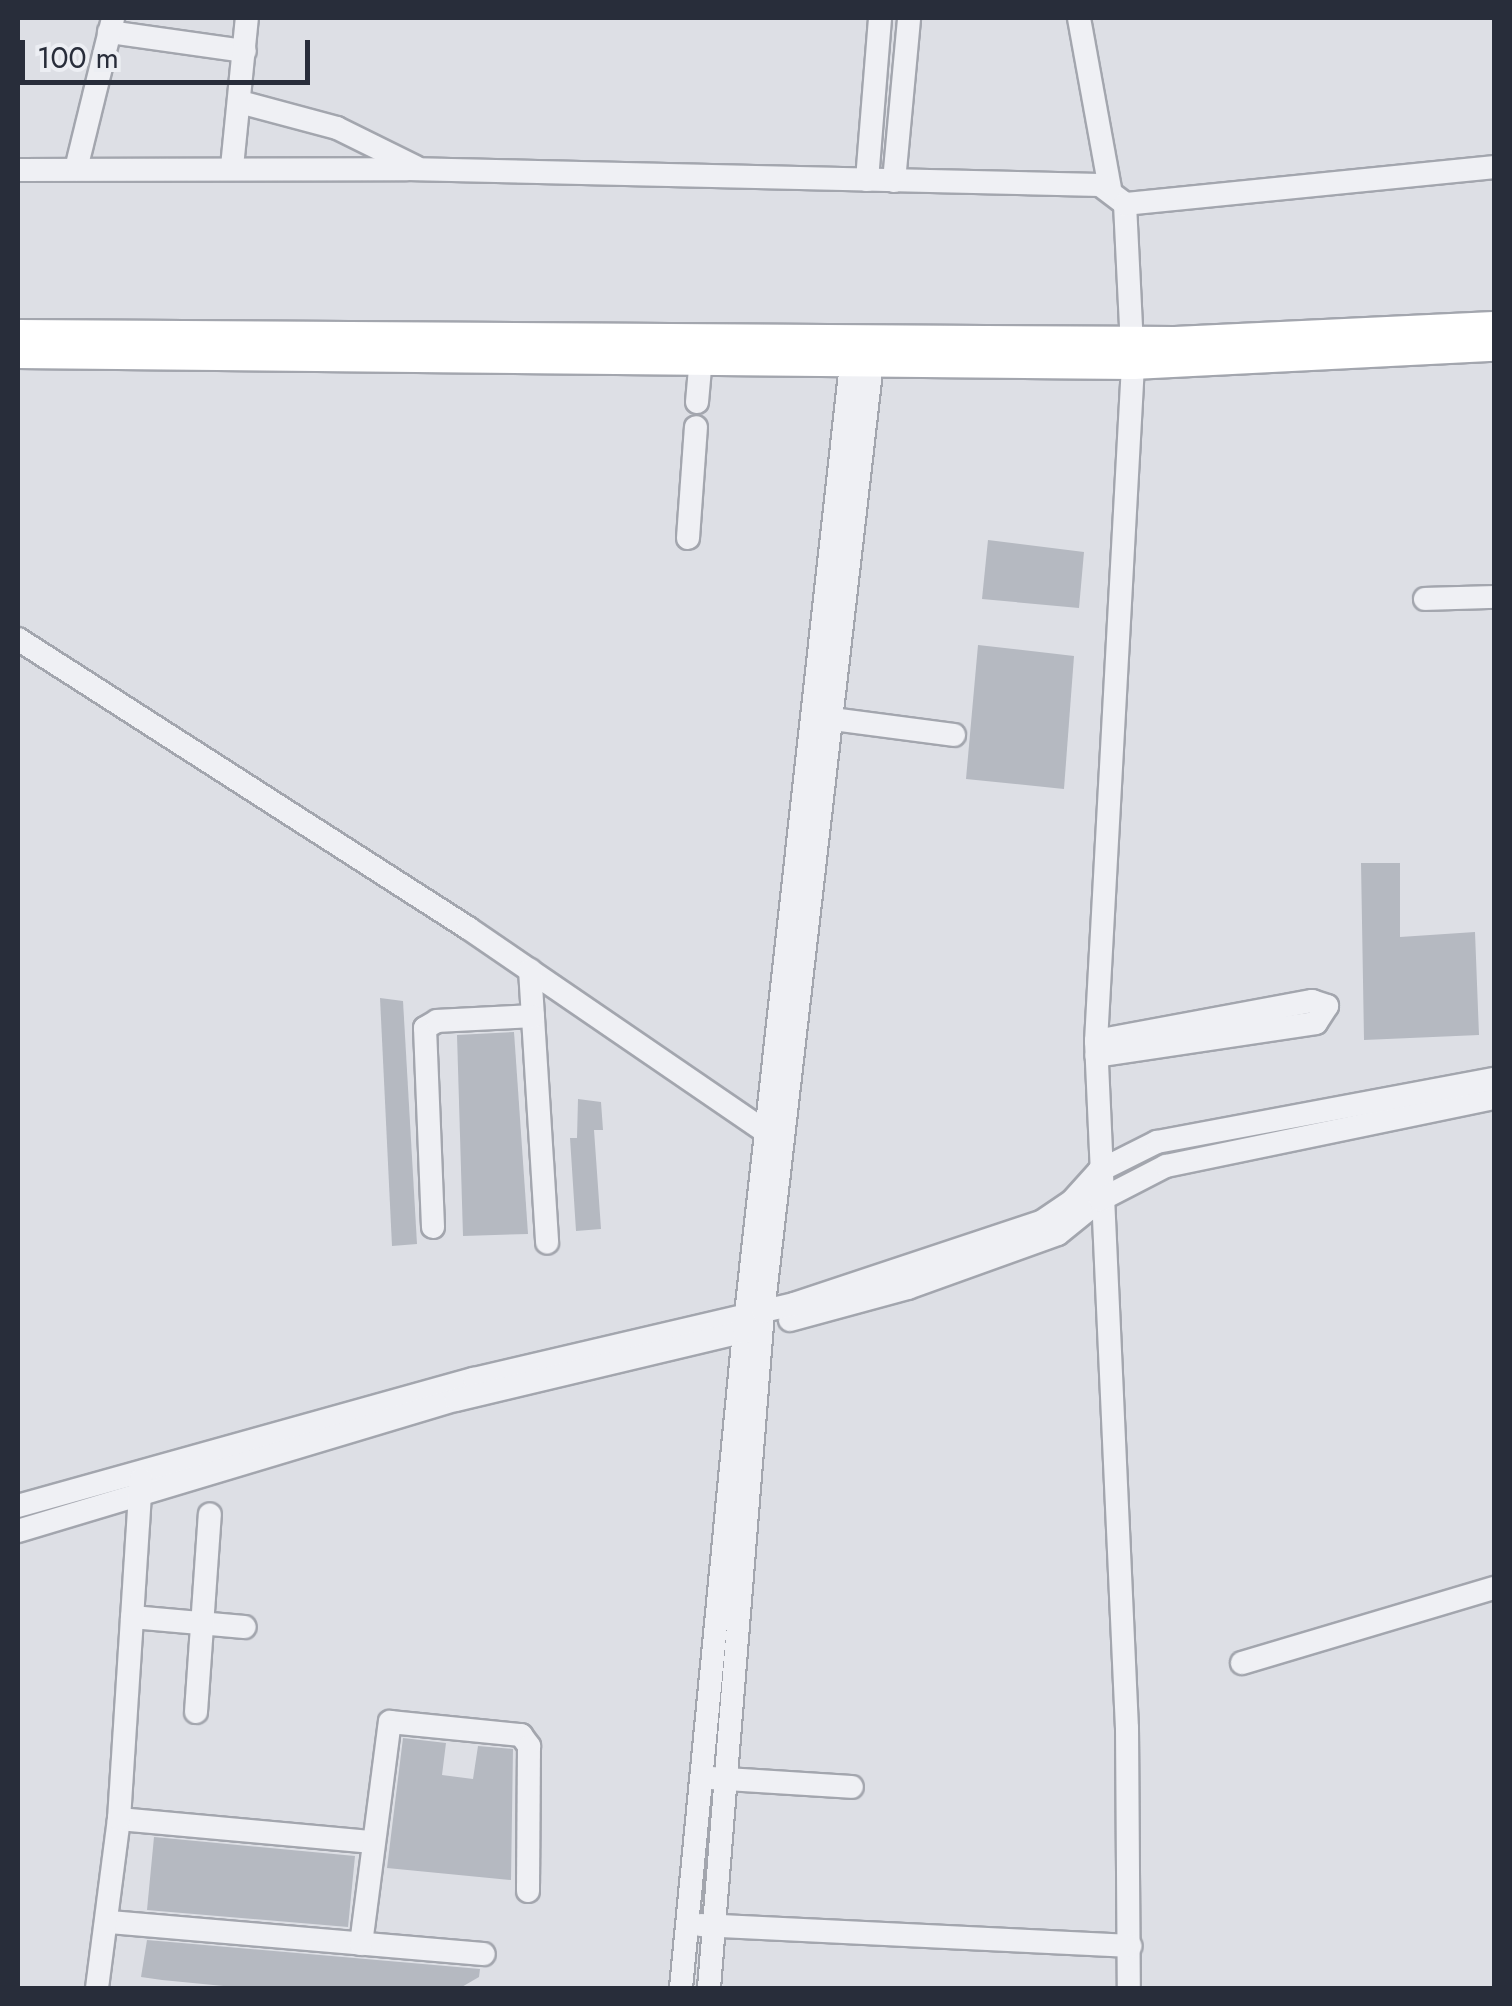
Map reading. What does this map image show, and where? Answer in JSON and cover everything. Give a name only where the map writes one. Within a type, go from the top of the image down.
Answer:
[{"type":"main road","points":[[1133,352],[1494,326]]},
{"type":"main road","points":[[18,334],[1133,352],[1494,347]]},
{"type":"main road","points":[[18,354],[700,358],[863,348]]},
{"type":"street","points":[[232,167],[246,18]]},
{"type":"street","points":[[866,180],[880,18]]},
{"type":"street","points":[[894,181],[909,18]]},
{"type":"street","points":[[1079,18],[1117,196],[1129,231],[1133,352],[1096,1048],[1126,1728],[1129,1988]]},
{"type":"street","points":[[76,169],[111,25],[245,51]]},
{"type":"street","points":[[240,102],[337,128],[424,170]]},
{"type":"street","points":[[18,170],[232,167],[866,180],[1117,196],[1494,166]]},
{"type":"street","points":[[774,1138],[834,720],[863,348]]},
{"type":"street","points":[[681,1988],[863,348]]},
{"type":"street","points":[[698,402],[700,358]]},
{"type":"street","points":[[688,538],[696,426]]},
{"type":"street","points":[[1425,599],[1494,596]]},
{"type":"street","points":[[18,639],[530,970],[774,1138]]},
{"type":"street","points":[[834,720],[954,735]]},
{"type":"street","points":[[530,970],[547,1242]]},
{"type":"street","points":[[1312,1001],[1328,1006],[1316,1023],[1096,1048],[1312,1001]]},
{"type":"street","points":[[434,1228],[425,1028],[437,1021],[533,1016]]},
{"type":"street","points":[[754,1322],[1041,1222],[1071,1202],[1099,1171],[1156,1142],[1494,1079]]},
{"type":"street","points":[[18,1506],[141,1483],[754,1322],[908,1288],[1058,1234],[1100,1200],[1166,1166],[1494,1098]]},
{"type":"street","points":[[708,1988],[726,1780],[754,1322]]},
{"type":"street","points":[[18,1531],[141,1483]]},
{"type":"street","points":[[97,1988],[110,1922],[119,1819],[141,1483]]},
{"type":"street","points":[[196,1712],[210,1514]]},
{"type":"street","points":[[1242,1663],[1494,1588]]},
{"type":"street","points":[[132,1617],[246,1627]]},
{"type":"street","points":[[360,1944],[370,1842],[390,1722],[521,1735],[529,1746],[528,1891]]},
{"type":"street","points":[[702,1778],[852,1787]]},
{"type":"street","points":[[119,1819],[370,1842]]},
{"type":"street","points":[[110,1922],[484,1954]]},
{"type":"street","points":[[687,1925],[1130,1946]]},
{"type":"building","points":[[988,540],[1084,552],[1079,608],[982,599]]},
{"type":"building","points":[[978,645],[1074,656],[1064,789],[966,779]]},
{"type":"building","points":[[1361,863],[1400,863],[1400,937],[1475,932],[1479,1035],[1364,1040]]},
{"type":"building","points":[[380,998],[403,1001],[417,1244],[392,1246]]},
{"type":"building","points":[[514,1032],[528,1234],[463,1236],[457,1035]]},
{"type":"building","points":[[578,1099],[601,1102],[603,1130],[594,1130],[601,1229],[576,1231],[570,1138],[577,1138]]},
{"type":"building","points":[[403,1738],[446,1743],[442,1775],[473,1779],[478,1746],[513,1749],[511,1880],[387,1868]]},
{"type":"building","points":[[154,1837],[355,1856],[348,1927],[147,1910]]},
{"type":"building","points":[[147,1940],[480,1969],[479,1977],[460,1988],[244,1988],[141,1977]]}]
